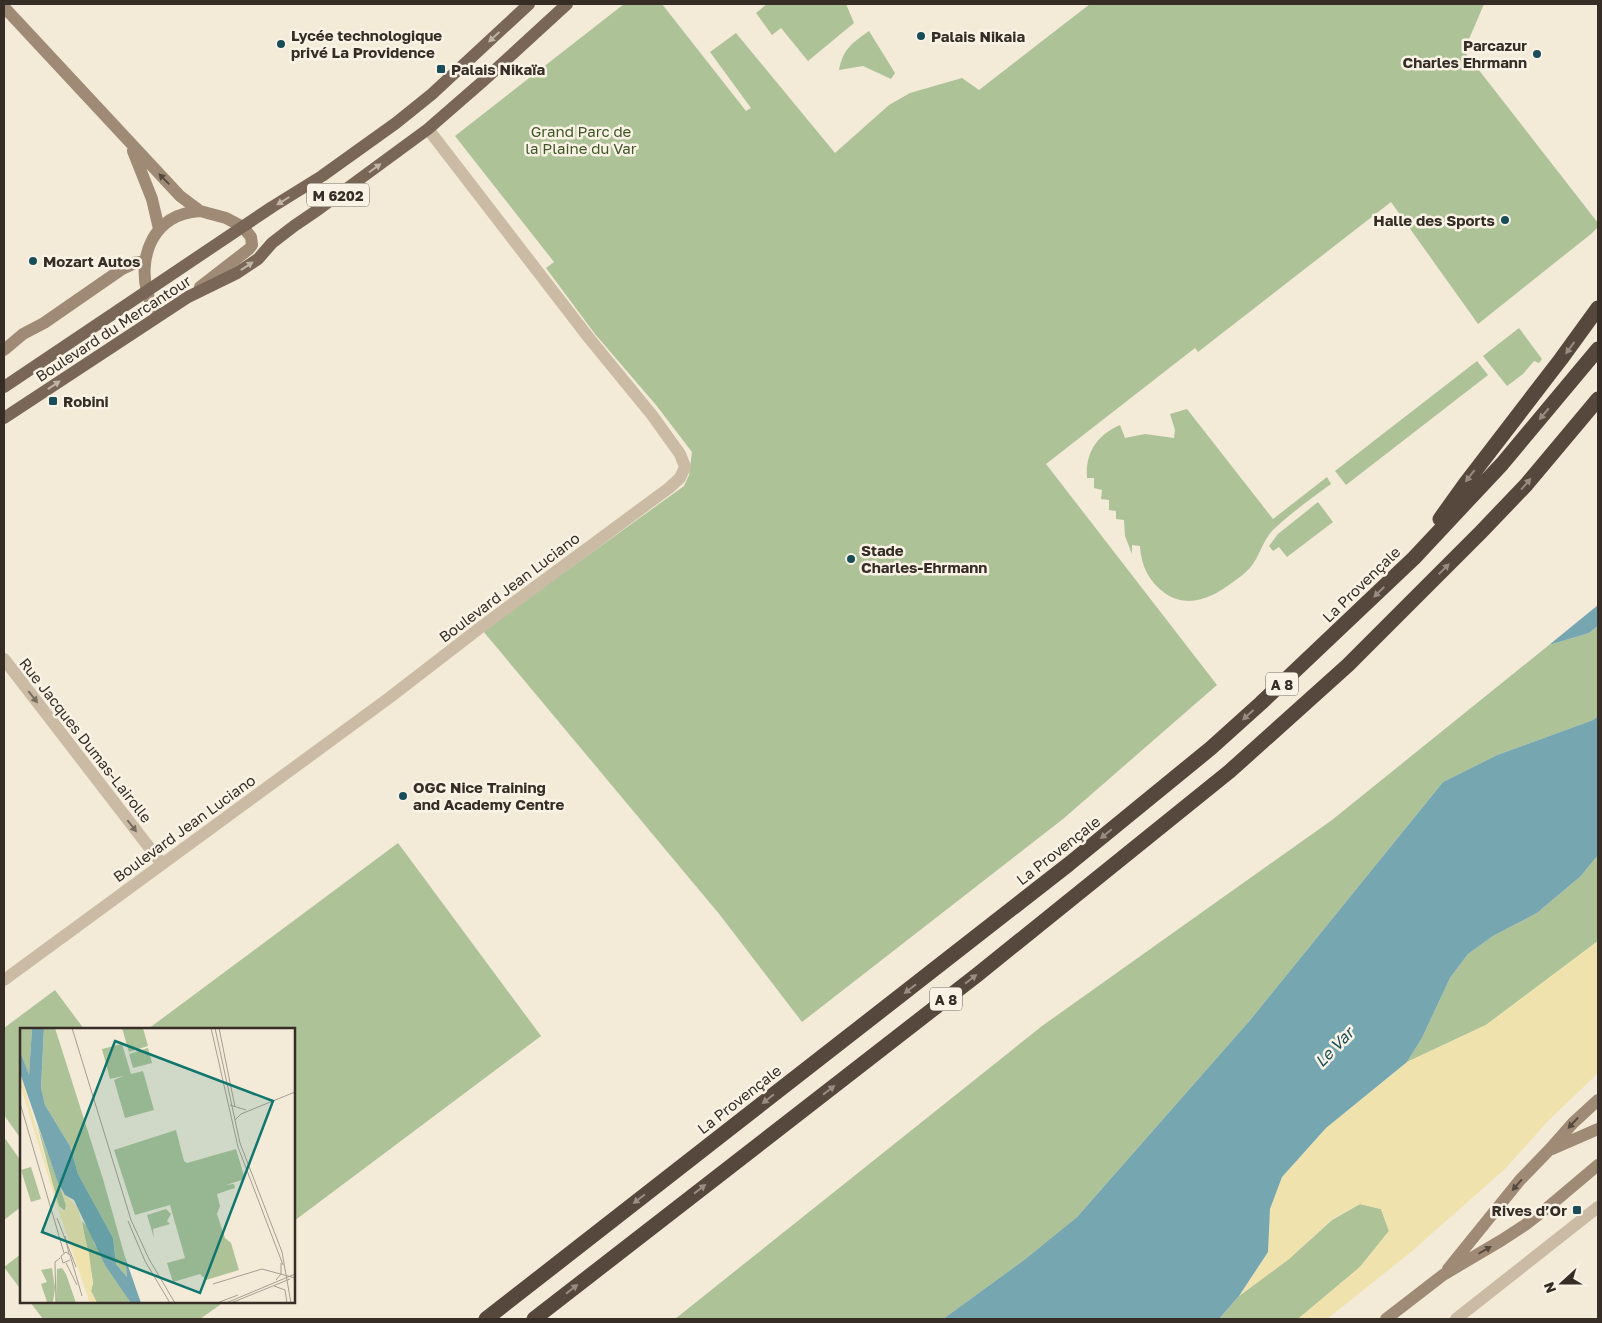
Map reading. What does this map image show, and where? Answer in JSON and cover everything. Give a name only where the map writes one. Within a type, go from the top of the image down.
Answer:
[{"type":"highway","points":[[1414,558],[1465,484],[1598,308]]},
{"type":"highway","name":"La Provençale","points":[[486,1319],[950,958],[1144,804],[1261,703],[1414,558],[1502,464],[1598,349]]},
{"type":"highway","name":"A 8","points":[[534,1319],[969,981],[1230,771],[1348,665],[1481,532],[1526,485],[1598,399]]},
{"type":"main road","name":"Boulevard du Mercantour","points":[[4,387],[322,176],[396,123],[432,94],[529,4]]},
{"type":"main road","name":"Boulevard du Mercantour","points":[[4,418],[158,315],[188,297],[238,273],[258,259],[272,243],[294,226],[428,128],[482,82],[567,4]]},
{"type":"main road","points":[[4,7],[180,196],[200,210],[226,218],[243,227],[251,237],[252,245],[250,249],[188,297]]},
{"type":"main road","points":[[131,145],[152,199],[159,230]]},
{"type":"main road","points":[[158,315],[152,307],[147,293],[145,276],[148,250],[159,230],[169,220],[187,212],[200,210]]},
{"type":"main road","points":[[4,350],[23,334],[44,323],[122,269],[137,262],[146,263]]},
{"type":"main road","points":[[1443,1275],[1520,1180],[1573,1123],[1598,1100]]},
{"type":"main road","points":[[1550,1149],[1598,1129]]},
{"type":"main road","points":[[1386,1319],[1443,1275],[1525,1225],[1598,1165]]},
{"type":"street","name":"Boulevard Jean Luciano","points":[[4,980],[390,698],[680,478],[684,467],[680,454],[652,415],[589,338],[428,128]]},
{"type":"street","name":"Rue Jacques Dumas-Lairolle","points":[[4,659],[162,864]]},
{"type":"street","points":[[1456,1319],[1598,1207]]},
{"type":"green space","name":"Stade Charles-Ehrmann","points":[[624,4],[662,4],[746,111],[751,108],[710,52],[736,33],[835,153],[889,105],[910,93],[962,78],[979,90],[1090,4],[1484,4],[1464,51],[1598,223],[1598,227],[1591,234],[1478,324],[1391,202],[1198,352],[1195,348],[1046,464],[1217,685],[1063,819],[802,1022],[720,915],[483,631],[684,486],[689,475],[692,452],[656,405],[595,334],[546,268],[554,262],[455,136]]},
{"type":"green space","points":[[767,4],[846,4],[854,23],[808,61],[781,28],[772,35],[756,13]]},
{"type":"green space","points":[[869,31],[895,73],[891,79],[863,66],[839,70],[843,57],[849,47]]},
{"type":"green space","points":[[1519,328],[1542,359],[1539,363],[1534,361],[1523,374],[1507,386],[1483,356]]},
{"type":"green space","points":[[1477,361],[1488,375],[1346,485],[1335,471]]},
{"type":"green space","points":[[1187,409],[1273,519],[1327,477],[1331,484],[1270,533],[1250,568],[1242,575],[1217,592],[1192,601],[1184,601],[1166,594],[1155,584],[1144,567],[1140,546],[1132,545],[1132,554],[1125,536],[1124,520],[1116,519],[1116,511],[1109,510],[1109,500],[1101,499],[1102,490],[1094,488],[1094,478],[1087,478],[1090,453],[1099,440],[1112,429],[1120,425],[1125,438],[1145,434],[1174,438],[1175,430],[1170,414]]},
{"type":"green space","points":[[1318,502],[1333,522],[1287,557],[1279,547],[1273,551],[1269,546],[1278,534]]},
{"type":"green space","points":[[1598,626],[1598,716],[1593,720],[1497,755],[1443,782],[1251,1019],[1077,1217],[1024,1260],[943,1319],[675,1319],[1042,1026],[1332,820],[1549,645],[1589,633]]},
{"type":"green space","points":[[398,843],[541,1036],[295,1220],[295,1028],[149,1028]]},
{"type":"green space","points":[[1598,855],[1598,941],[1486,1025],[1407,1062],[1422,1038],[1450,978],[1468,954],[1493,936],[1537,913],[1581,876]]},
{"type":"green space","points":[[55,990],[83,1028],[20,1028],[20,1138],[4,1115],[4,1028]]},
{"type":"green space","points":[[4,1137],[20,1160],[20,1208],[4,1220]]},
{"type":"green space","points":[[1360,1204],[1381,1209],[1389,1231],[1360,1267],[1298,1319],[1219,1319],[1239,1296],[1289,1259],[1332,1220]]},
{"type":"green space","points":[[20,1255],[20,1289],[4,1267]]},
{"type":"green space","points":[[31,1303],[223,1303],[200,1319],[43,1319]]},
{"type":"sand","points":[[1598,941],[1598,1073],[1548,1121],[1506,1168],[1411,1252],[1327,1319],[1298,1319],[1360,1267],[1389,1231],[1381,1209],[1360,1204],[1332,1219],[1289,1259],[1239,1296],[1268,1252],[1270,1209],[1282,1177],[1326,1128],[1407,1062],[1486,1025]]},
{"type":"water","points":[[1598,605],[1598,626],[1589,633],[1549,645]]},
{"type":"water","name":"Le Var","points":[[1598,716],[1598,855],[1581,876],[1537,913],[1493,936],[1468,954],[1450,978],[1422,1038],[1407,1062],[1326,1128],[1282,1177],[1270,1209],[1268,1252],[1239,1296],[1219,1319],[943,1319],[1024,1260],[1077,1217],[1251,1019],[1443,782],[1497,755],[1593,720]]},
{"type":"place","name":"Palais Nikaia","points":[[921,36]]},
{"type":"place","name":"Lycée technologique privé La Providence","points":[[281,44]]},
{"type":"place","name":"Parcazur Charles Ehrmann","points":[[1537,54]]},
{"type":"place","name":"Palais Nikaïa","points":[[441,69]]},
{"type":"place","name":"Halle des Sports","points":[[1505,220]]},
{"type":"place","name":"Mozart Autos","points":[[33,261]]},
{"type":"place","name":"Robini","points":[[53,401]]},
{"type":"place","name":"Stade Charles-Ehrmann","points":[[851,559]]},
{"type":"place","name":"OGC Nice Training and Academy Centre","points":[[403,796]]},
{"type":"place","name":"Rives d’Or","points":[[1577,1210]]},
{"type":"park label","name":"Grand Parc de la Plaine du Var","points":[[581,140]]}]
